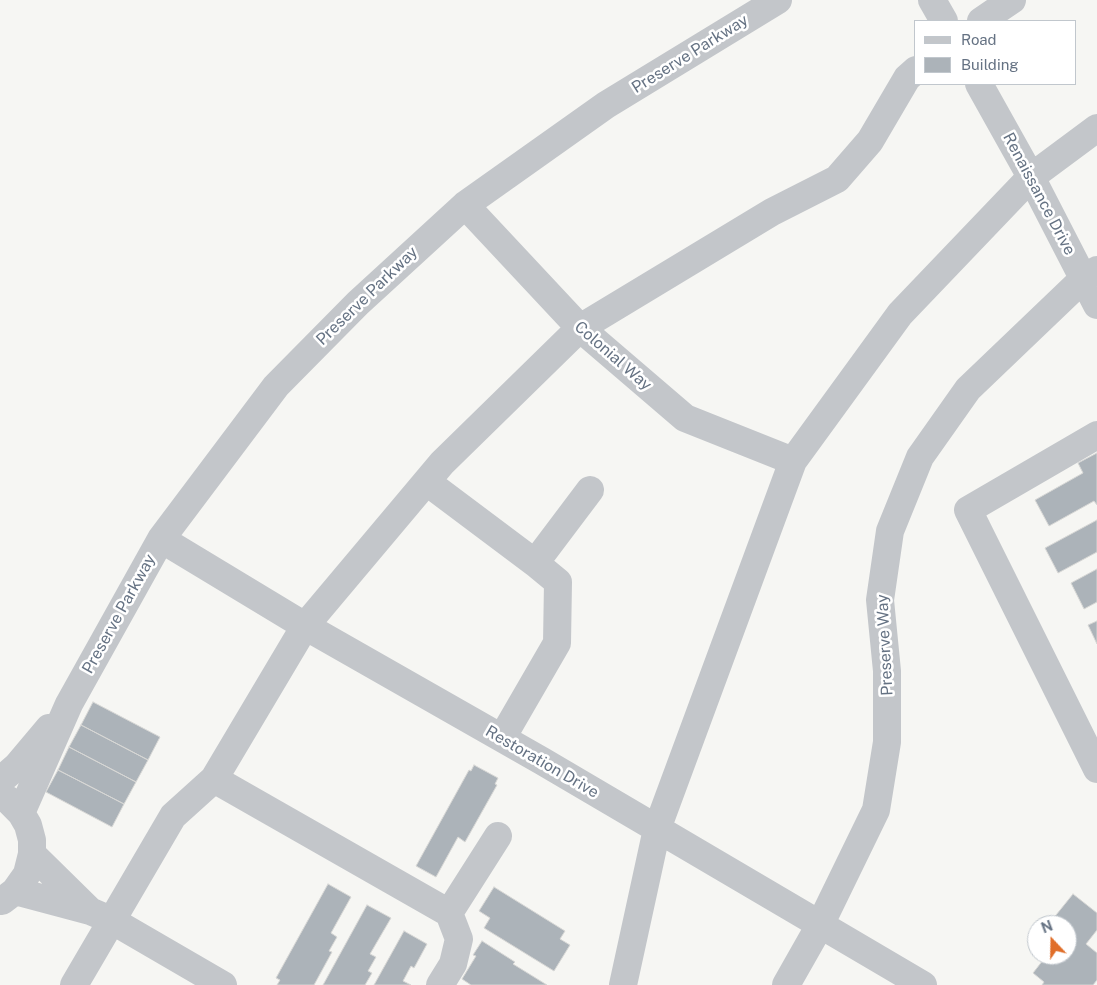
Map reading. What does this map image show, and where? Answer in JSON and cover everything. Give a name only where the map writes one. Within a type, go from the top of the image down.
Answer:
[{"type":"street","name":"Preserve Parkway","points":[[21,812],[69,704],[161,539],[276,386],[358,302],[465,204],[606,105],[778,0]]},
{"type":"street","points":[[932,0],[943,20]]},
{"type":"street","points":[[982,20],[1012,0]]},
{"type":"street","points":[[74,985],[101,915],[174,816],[214,778],[305,626],[442,463],[580,328],[772,212],[837,179],[870,141],[906,78],[914,72]]},
{"type":"street","name":"Renaissance Drive","points":[[980,85],[1031,177],[1090,275],[1097,306]]},
{"type":"street","points":[[623,985],[658,829],[793,462],[900,314],[1031,177],[1097,128]]},
{"type":"street","name":"Colonial Way","points":[[465,204],[580,328],[684,418],[793,462]]},
{"type":"street","name":"Preserve Way","points":[[786,985],[820,925],[876,810],[887,742],[887,672],[880,600],[890,531],[920,458],[968,389],[1090,275]]},
{"type":"street","points":[[1097,435],[968,510],[1097,768]]},
{"type":"street","points":[[427,482],[558,582],[557,643],[502,738]]},
{"type":"street","points":[[535,563],[590,490]]},
{"type":"street","name":"Restoration Drive","points":[[161,539],[305,626],[502,738],[923,985]]},
{"type":"street","name":"Preserve Parkway","points":[[0,782],[69,704]]},
{"type":"street","points":[[214,778],[449,912],[459,939],[453,964],[440,985]]},
{"type":"street","points":[[0,795],[21,812],[32,840],[32,854],[27,874],[8,896],[101,915]]},
{"type":"street","points":[[449,912],[498,836]]},
{"type":"street","points":[[32,854],[101,915],[224,985]]},
{"type":"building","points":[[1097,453],[1097,505],[1094,501],[1049,526],[1035,500],[1083,473],[1078,463]]},
{"type":"building","points":[[1097,520],[1097,552],[1058,573],[1045,548]]},
{"type":"building","points":[[1097,569],[1097,602],[1084,609],[1071,583]]},
{"type":"building","points":[[1097,621],[1097,644],[1088,625]]},
{"type":"building","points":[[93,702],[160,737],[148,760],[81,725]]},
{"type":"building","points":[[81,725],[148,760],[136,782],[69,747]]},
{"type":"building","points":[[69,747],[136,782],[124,804],[58,770]]},
{"type":"building","points":[[474,765],[498,778],[495,784],[497,785],[465,842],[458,837],[436,877],[416,866],[469,770],[471,771]]},
{"type":"building","points":[[58,770],[124,804],[112,827],[46,792]]},
{"type":"building","points":[[328,884],[351,897],[331,933],[337,937],[329,951],[332,952],[314,985],[277,985],[280,980],[276,978]]},
{"type":"building","points":[[494,887],[565,931],[560,939],[570,945],[554,971],[484,928],[490,918],[479,911]]},
{"type":"building","points":[[1073,894],[1097,913],[1097,930],[1086,944],[1097,953],[1097,980],[1093,985],[1042,985],[1044,982],[1033,973],[1039,965],[1077,965],[1077,915],[1056,915]]},
{"type":"building","points":[[367,905],[391,918],[370,954],[376,957],[368,971],[372,973],[365,985],[323,985]]},
{"type":"building","points":[[404,931],[427,944],[414,968],[411,966],[403,981],[411,985],[374,985]]},
{"type":"building","points":[[482,941],[515,962],[513,964],[547,985],[471,985],[462,979],[476,956],[473,955]]}]
